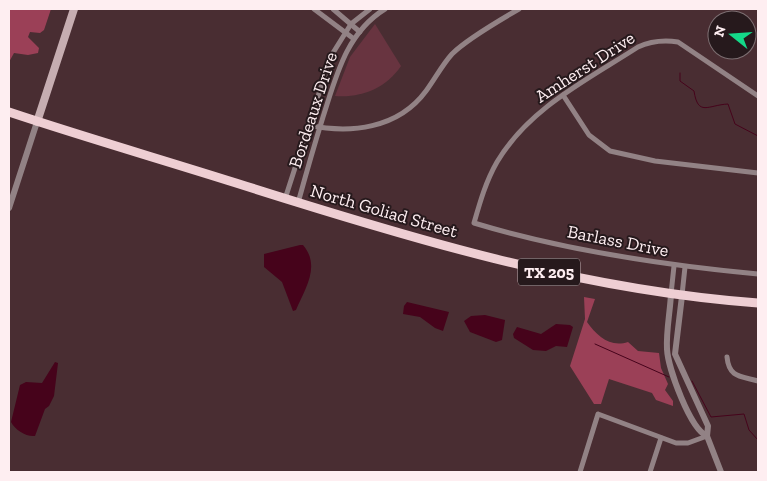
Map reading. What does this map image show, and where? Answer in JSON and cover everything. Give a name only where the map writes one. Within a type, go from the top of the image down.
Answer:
[{"type":"main road","points":[[37,122],[74,9]]},
{"type":"main road","name":"North Goliad Street","points":[[9,112],[285,199],[417,238],[584,280],[682,296],[758,303]]},
{"type":"street","points":[[314,9],[354,39]]},
{"type":"street","points":[[333,9],[360,32]]},
{"type":"street","name":"Bordeaux Drive","points":[[285,199],[324,72],[344,32],[370,9]]},
{"type":"street","name":"Bordeaux Drive","points":[[298,203],[339,65],[354,39],[377,14],[385,9]]},
{"type":"street","points":[[308,125],[342,130],[366,128],[389,120],[411,106],[425,92],[453,53],[510,11],[519,9]]},
{"type":"street","name":"Amherst Drive","points":[[474,223],[483,191],[501,156],[535,115],[647,42],[664,40],[678,42],[758,96]]},
{"type":"street","points":[[563,95],[589,135],[610,151],[655,160],[758,172]]},
{"type":"street","points":[[9,208],[37,122]]},
{"type":"street","name":"Barlass Drive","points":[[474,223],[577,248],[674,266],[758,274]]},
{"type":"street","points":[[674,266],[667,341],[670,367],[689,417],[700,433],[706,436]]},
{"type":"street","points":[[685,267],[675,354],[708,426],[706,436],[721,472]]},
{"type":"street","points":[[667,341],[675,341]]},
{"type":"street","points":[[727,357],[728,369],[733,373],[758,381]]},
{"type":"street","points":[[580,472],[598,414],[676,443],[688,443],[706,436]]},
{"type":"street","points":[[650,472],[660,438]]},
{"type":"shaded area","points":[[9,9],[51,9],[44,30],[40,33],[30,32],[28,37],[39,48],[38,53],[28,55],[14,53],[9,62]]},
{"type":"shaded area","points":[[375,24],[401,66],[381,86],[355,95],[335,96],[350,57]]},
{"type":"shaded area","points":[[303,245],[308,253],[311,269],[307,286],[296,310],[293,311],[282,282],[264,267],[264,254]]},
{"type":"shaded area","points":[[584,297],[595,299],[587,322],[604,339],[615,343],[628,342],[638,351],[659,353],[661,368],[668,384],[665,390],[673,401],[673,406],[656,400],[652,393],[609,379],[601,404],[594,404],[570,366],[585,319]]},
{"type":"shaded area","points":[[407,302],[449,312],[443,331],[435,328],[420,317],[403,314],[404,306]]},
{"type":"shaded area","points":[[485,315],[505,320],[502,340],[496,342],[470,332],[464,321],[471,316]]},
{"type":"shaded area","points":[[556,324],[573,327],[567,347],[556,346],[546,351],[533,350],[514,338],[513,334],[517,327],[541,334]]},
{"type":"shaded area","points":[[55,362],[58,363],[54,396],[49,406],[45,409],[35,436],[25,434],[15,428],[11,422],[20,385],[26,382],[42,383]]},
{"type":"waterway","points":[[680,73],[680,81],[694,91],[698,104],[701,107],[728,104],[735,124],[758,136]]},
{"type":"waterway","points":[[595,344],[669,377]]},
{"type":"waterway","points":[[692,381],[711,417],[744,414],[749,430],[758,440]]}]
